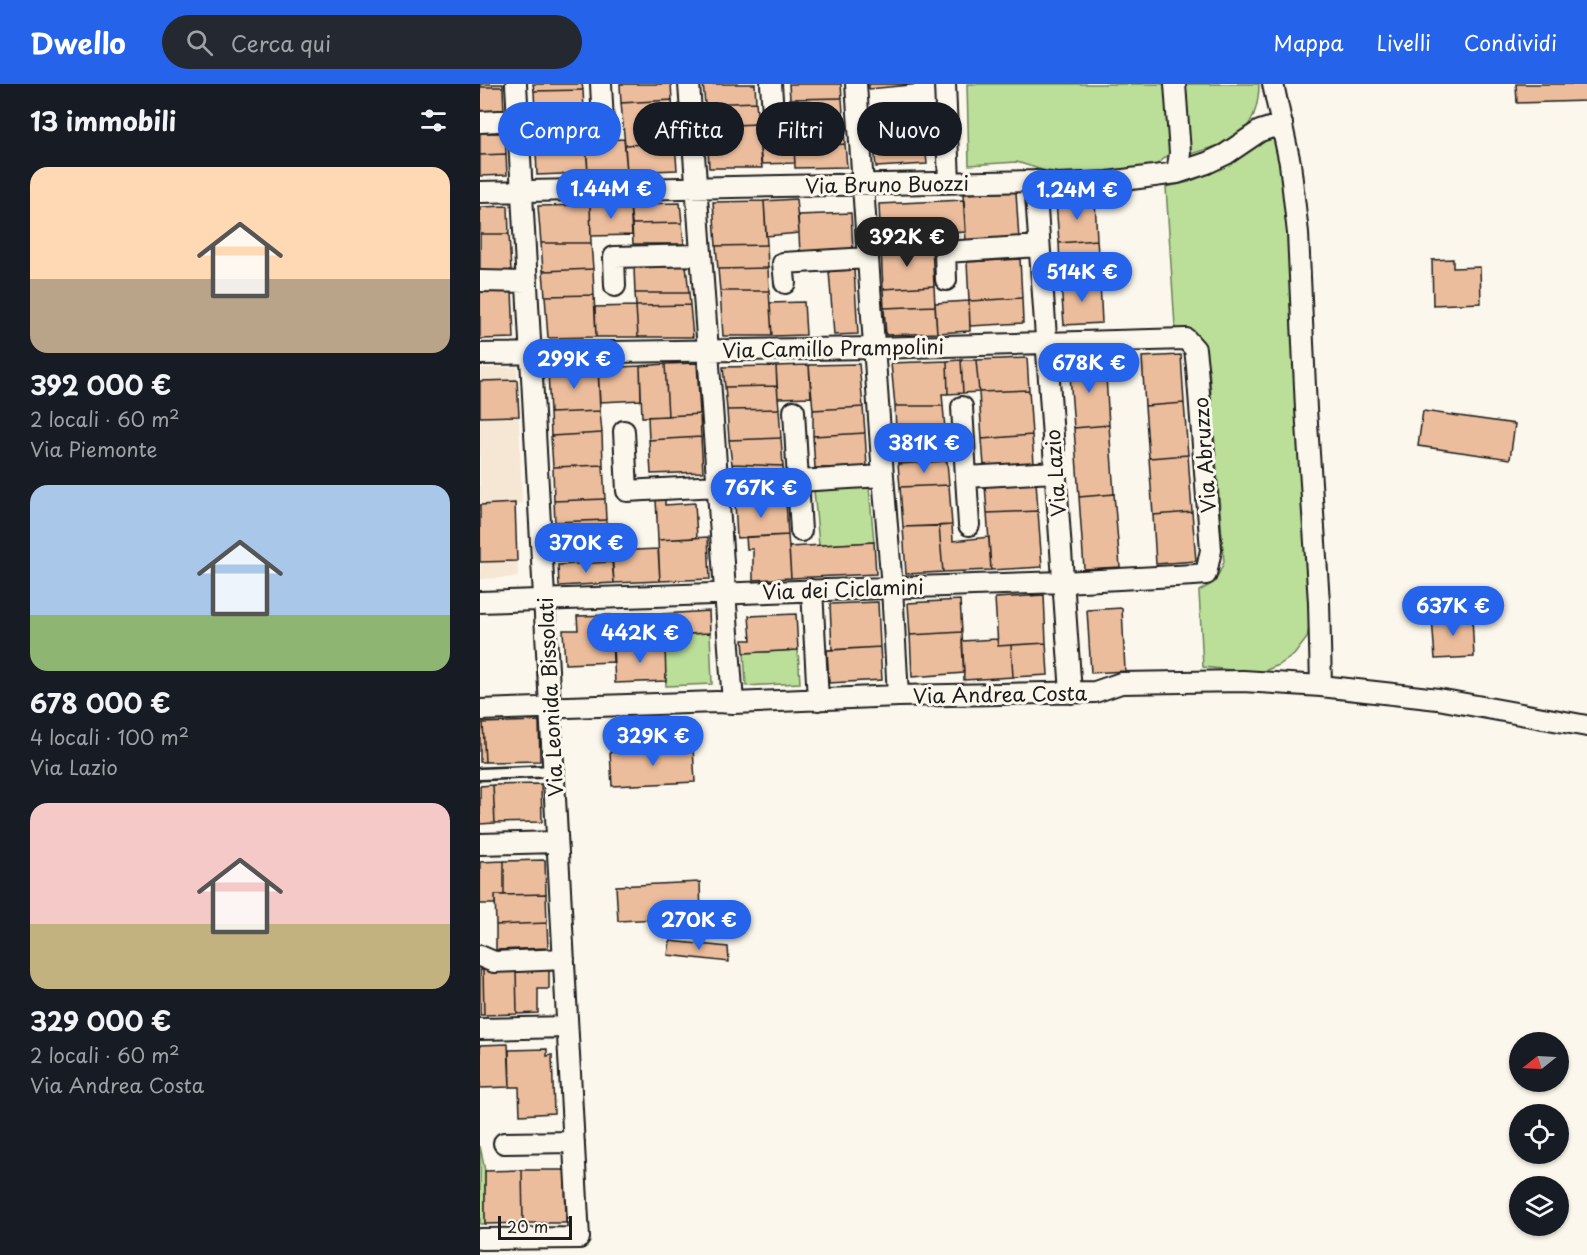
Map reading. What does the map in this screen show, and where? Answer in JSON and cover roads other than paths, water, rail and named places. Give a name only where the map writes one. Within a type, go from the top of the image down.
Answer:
[{"type":"street","name":"Via Leonida Bissolati","points":[[516,84],[517,102]]},
{"type":"street","points":[[601,84],[602,102]]},
{"type":"street","points":[[689,84],[733,703]]},
{"type":"street","points":[[771,84],[772,102]]},
{"type":"street","points":[[856,84],[898,696]]},
{"type":"street","points":[[945,84],[949,182]]},
{"type":"street","points":[[1174,84],[1180,153],[1177,173]]},
{"type":"street","points":[[1273,84],[1290,163],[1298,233],[1321,686]]},
{"type":"street","points":[[480,122],[498,121]]},
{"type":"street","name":"Via Bruno Buozzi","points":[[480,192],[949,182],[1108,182],[1177,173],[1207,163],[1226,154],[1260,131],[1282,124]]},
{"type":"street","name":"Via Leonida Bissolati","points":[[480,1239],[579,1238],[520,156]]},
{"type":"street","name":"Via Lazio","points":[[1035,181],[1071,693]]},
{"type":"street","points":[[946,280],[945,252],[1039,246]]},
{"type":"street","points":[[615,286],[614,257],[700,255]]},
{"type":"street","points":[[785,283],[783,263],[868,258]]},
{"type":"street","points":[[480,281],[527,282]]},
{"type":"street","name":"Via Camillo Prampolini","points":[[480,354],[874,348],[1186,339]]},
{"type":"street","name":"Via Abruzzo","points":[[1186,339],[1195,349],[1197,368],[1211,550],[1206,574]]},
{"type":"street","points":[[962,407],[969,525]]},
{"type":"street","points":[[794,411],[801,531]]},
{"type":"street","points":[[624,430],[627,491],[717,486]]},
{"type":"street","points":[[966,477],[1055,472]]},
{"type":"street","points":[[798,481],[883,476]]},
{"type":"street","name":"Via dei Ciclamini","points":[[480,602],[1063,582],[1206,574]]},
{"type":"street","points":[[812,590],[818,700]]},
{"type":"street","name":"Via Andrea Costa","points":[[480,710],[898,696],[1071,693],[1095,692],[1121,683],[1243,681],[1321,686],[1438,699],[1587,726]]},
{"type":"street","points":[[480,844],[557,842]]},
{"type":"street","points":[[480,956],[494,962],[564,959]]},
{"type":"street","points":[[480,1029],[567,1027]]},
{"type":"street","points":[[504,1143],[574,1142]]},
{"type":"lane","points":[[480,774],[554,771]]}]
